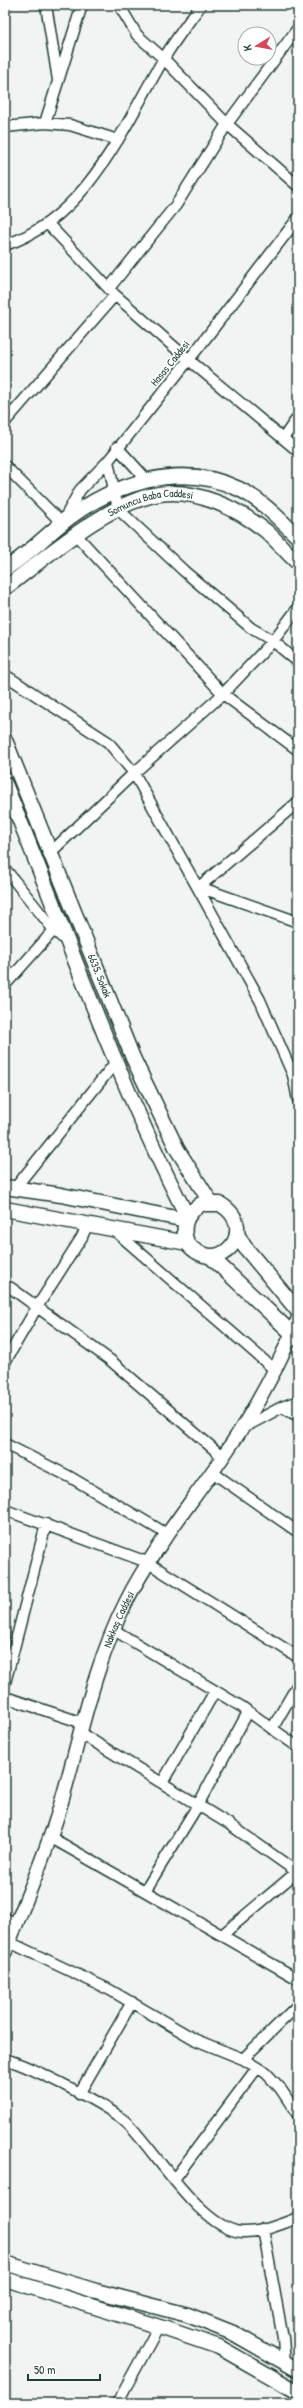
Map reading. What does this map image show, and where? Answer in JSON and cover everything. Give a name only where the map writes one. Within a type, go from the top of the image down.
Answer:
[{"type":"main road","name":"Somuncu Baba Caddesi","points":[[5,569],[23,558],[62,523],[113,490],[148,481],[178,477],[204,477],[240,489],[270,510],[298,537]]},
{"type":"main road","name":"Somuncu Baba Caddesi","points":[[5,588],[107,514],[160,494],[191,495],[216,502],[239,513],[266,531],[298,563]]},
{"type":"main road","name":"6635. Sokak","points":[[5,740],[132,1058],[177,1149],[210,1203]]},
{"type":"main road","name":"6635. Sokak","points":[[5,784],[70,944],[115,1063],[142,1127],[186,1218]]},
{"type":"main road","points":[[10,1187],[186,1218]]},
{"type":"main road","points":[[211,1257],[228,1250],[237,1234],[237,1225],[228,1209],[220,1204],[210,1203],[201,1204],[186,1218],[184,1234],[187,1243],[193,1251],[211,1257],[295,1337]]},
{"type":"main road","points":[[5,1209],[88,1223],[187,1243]]},
{"type":"main road","points":[[237,1234],[244,1246],[298,1311]]},
{"type":"main road","points":[[5,2263],[96,2291],[188,2315],[233,2333],[298,2370]]},
{"type":"main road","points":[[5,2279],[159,2326],[219,2347],[298,2392]]},
{"type":"street","points":[[46,5],[58,82]]},
{"type":"street","points":[[45,122],[82,5]]},
{"type":"street","points":[[119,5],[137,35],[164,59],[227,124],[298,186]]},
{"type":"street","points":[[5,245],[48,224],[82,192],[118,140],[164,59],[201,5]]},
{"type":"street","points":[[5,422],[113,291],[176,205],[227,124],[298,28]]},
{"type":"street","points":[[5,127],[45,122],[70,125],[118,140]]},
{"type":"street","name":"Hasas Caddesi","points":[[62,523],[80,490],[108,461],[117,447],[189,360],[298,218]]},
{"type":"street","points":[[48,224],[113,291],[189,360],[284,437],[298,451]]},
{"type":"street","points":[[284,437],[298,417]]},
{"type":"street","points":[[117,447],[148,481]]},
{"type":"street","points":[[108,461],[118,509],[184,571],[251,628],[273,641],[298,662]]},
{"type":"street","points":[[5,466],[62,523]]},
{"type":"street","points":[[77,536],[223,694],[298,750]]},
{"type":"street","points":[[50,854],[134,773],[223,694],[273,641],[298,608]]},
{"type":"street","points":[[5,675],[108,742],[134,773],[199,887],[260,1000],[293,1075],[298,1100]]},
{"type":"street","points":[[199,887],[298,802]]},
{"type":"street","points":[[8,873],[54,930],[70,944]]},
{"type":"street","points":[[5,886],[8,873]]},
{"type":"street","points":[[199,887],[298,922]]},
{"type":"street","points":[[5,985],[54,930]]},
{"type":"street","points":[[10,1187],[115,1063]]},
{"type":"street","points":[[5,1362],[37,1307],[82,1237],[88,1223]]},
{"type":"street","points":[[111,1228],[276,1371]]},
{"type":"street","points":[[5,1286],[37,1307],[110,1360],[223,1457]]},
{"type":"street","name":"Nakkaş Caddesi","points":[[7,1947],[11,1921],[50,1837],[82,1728],[114,1630],[147,1562],[223,1457],[276,1371],[295,1337],[298,1319]]},
{"type":"street","points":[[239,1430],[282,1407],[298,1401]]},
{"type":"street","points":[[282,1407],[298,1416]]},
{"type":"street","points":[[5,1444],[70,1477],[167,1534]]},
{"type":"street","points":[[212,1472],[298,1532]]},
{"type":"street","points":[[5,1510],[147,1562],[298,1656]]},
{"type":"street","points":[[5,1683],[46,1524]]},
{"type":"street","points":[[114,1630],[215,1691],[298,1747]]},
{"type":"street","points":[[272,1729],[298,1684]]},
{"type":"street","points":[[162,1783],[215,1691]]},
{"type":"street","points":[[5,1697],[82,1728],[162,1783],[229,1824],[298,1871],[222,1935]]},
{"type":"street","points":[[145,1891],[198,1805],[248,1712]]},
{"type":"street","points":[[50,1837],[298,1979]]},
{"type":"street","points":[[7,1947],[110,1990],[196,2040],[243,2059],[266,2074],[280,2088],[298,2115]]},
{"type":"street","points":[[79,2094],[132,2002]]},
{"type":"street","points":[[243,2059],[298,2005]]},
{"type":"street","points":[[5,2058],[79,2094],[127,2123],[199,2208],[226,2228],[241,2232],[263,2229],[298,2218]]},
{"type":"street","points":[[175,2178],[257,2068]]},
{"type":"street","points":[[263,2229],[283,2338],[285,2363]]},
{"type":"street","points":[[117,2403],[159,2326]]},
{"type":"green space","points":[[11,1632],[5,1655],[5,1633]]}]
